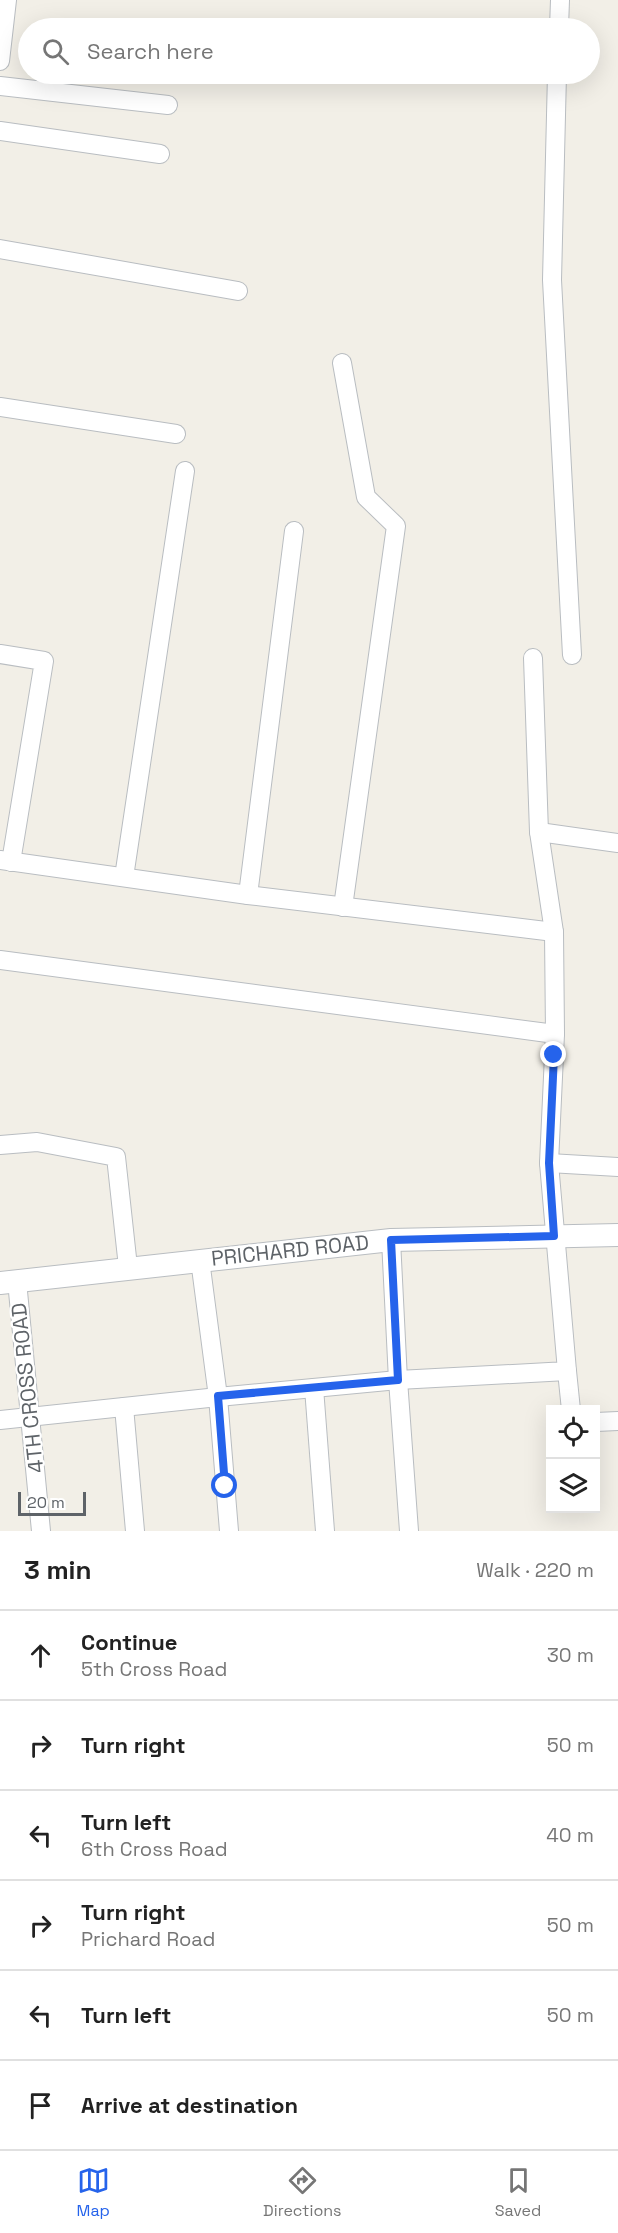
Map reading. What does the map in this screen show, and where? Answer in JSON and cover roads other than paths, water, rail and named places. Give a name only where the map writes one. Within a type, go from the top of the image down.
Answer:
[{"type":"street","points":[[559,18],[560,0]]},
{"type":"street","points":[[0,61],[4,6]]},
{"type":"street","points":[[558,84],[552,280],[572,656]]},
{"type":"street","points":[[0,86],[168,105]]},
{"type":"street","points":[[0,131],[160,154]]},
{"type":"street","points":[[0,249],[238,291]]},
{"type":"street","points":[[342,363],[366,497],[396,526],[343,907]]},
{"type":"street","points":[[0,407],[176,434]]},
{"type":"street","points":[[124,877],[185,471]]},
{"type":"street","points":[[248,895],[294,531]]},
{"type":"street","points":[[0,654],[44,661],[6,861],[248,895],[554,932]]},
{"type":"street","points":[[533,658],[539,831],[554,932],[555,1034],[549,1163],[570,1405]]},
{"type":"street","points":[[539,831],[618,843]]},
{"type":"street","points":[[0,960],[555,1034]]},
{"type":"street","points":[[0,1145],[37,1142],[116,1157],[128,1267]]},
{"type":"street","points":[[549,1163],[618,1167]]},
{"type":"street","name":"PRICHARD ROAD","points":[[8,1282],[128,1267],[391,1240],[618,1235]]},
{"type":"street","points":[[391,1240],[409,1531]]},
{"type":"street","points":[[200,1260],[218,1396],[229,1531]]},
{"type":"street","name":"4TH CROSS ROAD","points":[[8,1282],[30,1417],[41,1531]]},
{"type":"street","points":[[0,1420],[218,1396],[398,1380],[567,1371]]},
{"type":"street","points":[[314,1388],[325,1531]]},
{"type":"street","points":[[124,1407],[135,1531]]},
{"type":"street","points":[[600,1422],[618,1420]]}]
